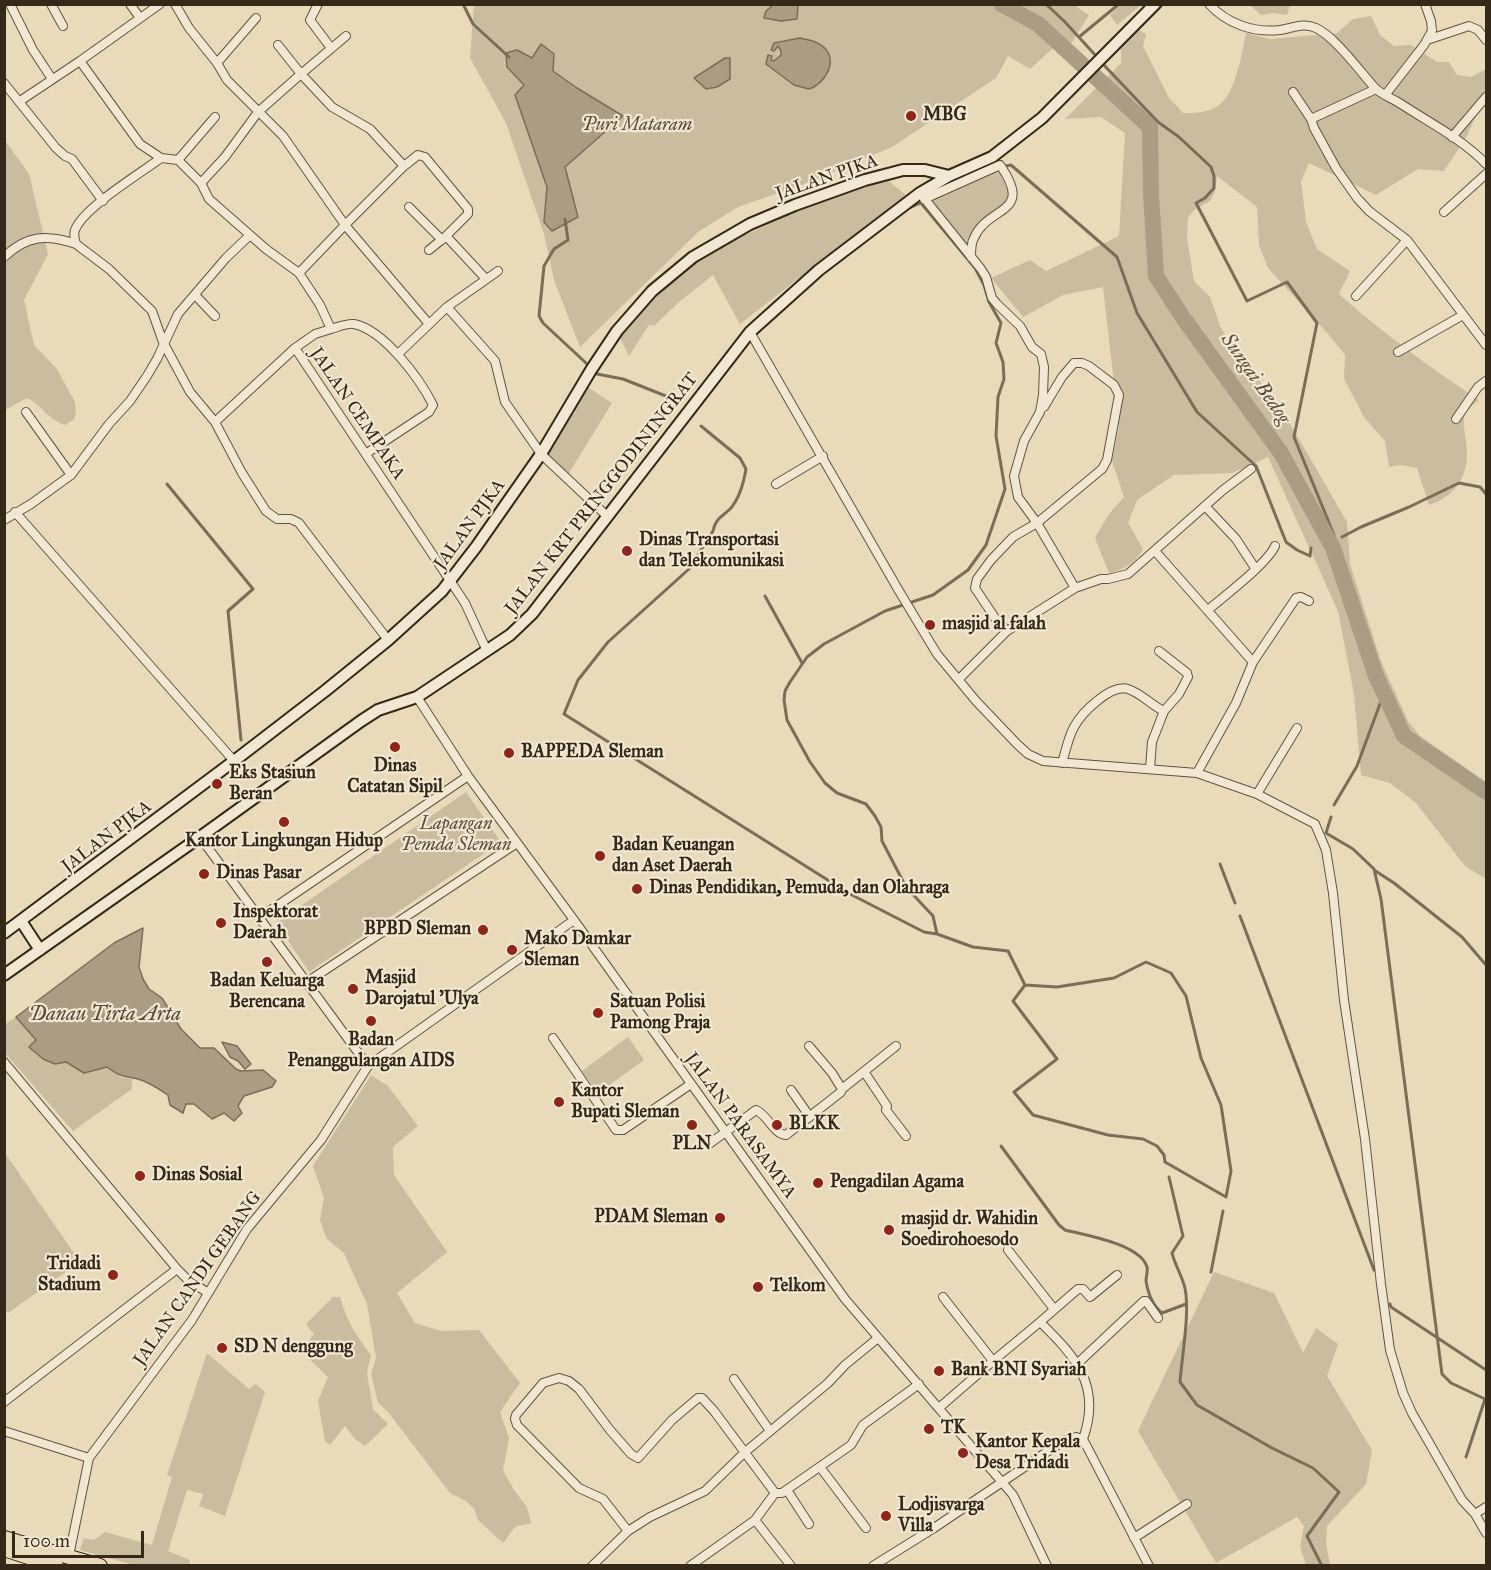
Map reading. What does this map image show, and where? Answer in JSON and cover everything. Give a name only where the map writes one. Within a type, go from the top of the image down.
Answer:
[{"type":"highway","points":[[4,1538],[100,1566]]},
{"type":"highway","points":[[4,1549],[54,1565]]},
{"type":"main road","name":"JALAN KRT PRINGGODININGRAT","points":[[4,975],[361,721],[378,710],[417,697],[510,635],[532,614],[750,332],[819,270],[949,176],[992,157],[1042,118],[1155,4]]},
{"type":"main road","name":"JALAN PJKA","points":[[4,933],[234,761],[388,640],[429,603],[450,581],[542,454],[591,370],[617,331],[652,291],[693,257],[750,224],[865,180],[908,170],[925,170],[949,176]]},
{"type":"main road","points":[[21,921],[40,950]]},
{"type":"street","points":[[10,4],[33,50],[52,79]]},
{"type":"street","points":[[51,4],[63,26]]},
{"type":"street","points":[[130,4],[140,18]]},
{"type":"street","points":[[20,101],[160,4]]},
{"type":"street","points":[[175,4],[189,28],[217,63],[226,80],[283,136],[345,225],[429,324]]},
{"type":"street","points":[[318,4],[310,20],[331,48]]},
{"type":"street","points":[[1209,4],[1216,12],[1239,25],[1258,30],[1279,30],[1303,25],[1316,28],[1353,62],[1376,89],[1471,148],[1486,164]]},
{"type":"street","points":[[1386,94],[1432,31],[1425,4]]},
{"type":"street","points":[[217,63],[256,18]]},
{"type":"street","points":[[1427,40],[1469,26],[1478,30],[1486,40]]},
{"type":"street","points":[[201,183],[225,157],[258,112],[346,36]]},
{"type":"street","points":[[278,45],[332,107],[370,129],[404,166]]},
{"type":"street","points":[[80,61],[133,136],[140,144],[162,158],[178,160],[215,117]]},
{"type":"street","points":[[4,83],[56,148],[72,159],[103,201]]},
{"type":"street","points":[[1311,119],[1376,89]]},
{"type":"street","points":[[1293,92],[1311,119],[1336,168],[1357,198],[1369,211],[1407,240],[1486,345]]},
{"type":"street","points":[[1452,136],[1486,97]]},
{"type":"street","points":[[299,273],[404,166],[418,155],[425,157],[468,209],[468,214],[429,250]]},
{"type":"street","points":[[76,244],[74,231],[92,208],[162,158]]},
{"type":"street","name":"JALAN CEMPAKA","points":[[178,160],[201,183],[209,200],[249,235],[299,273],[320,305],[331,329],[315,334],[295,348],[367,453],[470,612],[487,651]]},
{"type":"street","points":[[971,257],[973,239],[980,229],[1006,207],[1013,194],[1012,186],[1000,165],[922,196],[986,277],[992,297],[997,304],[1020,326],[1032,346],[1041,354],[1044,367],[1040,412]]},
{"type":"street","points":[[1444,212],[1486,174]]},
{"type":"street","points":[[409,207],[486,279]]},
{"type":"street","points":[[234,761],[8,515],[31,504],[71,475],[109,424],[130,401],[157,359],[178,314],[249,235]]},
{"type":"street","points":[[4,256],[16,245],[31,239],[51,238],[76,244],[109,269],[152,311],[164,342],[190,392],[215,422],[242,473],[266,511],[277,519],[291,519],[299,523],[388,640]]},
{"type":"street","points":[[1356,296],[1407,240]]},
{"type":"street","points":[[398,354],[447,307],[498,271]]},
{"type":"street","points":[[195,295],[215,316]]},
{"type":"street","points":[[447,307],[495,361],[505,402],[542,454],[608,517]]},
{"type":"street","points":[[1398,352],[1463,315]]},
{"type":"street","points":[[331,329],[351,324],[363,327],[398,354],[429,397],[433,408],[367,453]]},
{"type":"street","points":[[750,332],[937,654],[976,700],[1028,754],[1043,761],[1197,773],[1257,794],[1315,824],[1326,850],[1342,962],[1344,1000],[1365,1139],[1390,1350],[1403,1394],[1412,1413],[1462,1500],[1475,1514],[1486,1533]]},
{"type":"street","points":[[215,422],[295,348]]},
{"type":"street","points":[[1007,631],[995,618],[975,588],[977,579],[1013,537],[1037,523],[1105,465],[1119,395],[1114,385],[1082,363],[1074,363],[1062,377],[1040,412],[1024,441],[1014,476],[1018,497],[1037,523],[1075,588]]},
{"type":"street","points":[[1456,419],[1478,387],[1486,381]]},
{"type":"street","points":[[26,412],[71,475]]},
{"type":"street","points":[[776,484],[823,456]]},
{"type":"street","points":[[959,679],[1007,631],[1075,588],[1101,579],[1128,574],[1251,469]]},
{"type":"street","points":[[1205,506],[1236,539],[1255,568]]},
{"type":"street","points":[[1208,610],[1270,554],[1275,546]]},
{"type":"street","points":[[1155,551],[1253,662]]},
{"type":"street","points":[[1197,773],[1236,703],[1253,662],[1296,598],[1302,597],[1309,600]]},
{"type":"street","points":[[1150,770],[1152,742],[1164,711],[1179,694],[1188,676],[1159,651]]},
{"type":"street","points":[[1062,763],[1068,739],[1075,724],[1111,691],[1119,688],[1130,690],[1164,711]]},
{"type":"street","name":"JALAN PARASAMYA","points":[[417,697],[468,776],[845,1299],[1003,1481],[1013,1495],[1047,1566]]},
{"type":"street","points":[[1257,794],[1297,728]]},
{"type":"street","points":[[259,918],[468,776]]},
{"type":"street","points":[[201,837],[368,1066]]},
{"type":"street","points":[[307,982],[517,843]]},
{"type":"street","name":"JALAN CANDI GEBANG","points":[[69,1556],[88,1458],[192,1320],[247,1229],[321,1140],[368,1066],[574,920]]},
{"type":"street","points":[[553,1038],[616,1130],[623,1130],[691,1084]]},
{"type":"street","points":[[809,1046],[842,1089]]},
{"type":"street","points":[[709,1144],[753,1110],[764,1114],[783,1136],[810,1117],[896,1046]]},
{"type":"street","points":[[4,1062],[177,1269],[187,1280],[208,1293]]},
{"type":"street","points":[[865,1073],[887,1106],[886,1110],[906,1136]]},
{"type":"street","points":[[791,1090],[810,1117]]},
{"type":"street","points":[[1008,1250],[1054,1309]]},
{"type":"street","points":[[4,1402],[177,1269]]},
{"type":"street","points":[[939,1407],[1078,1289],[1083,1289],[1090,1297],[1117,1275]]},
{"type":"street","points":[[943,1297],[993,1361]]},
{"type":"street","points":[[1077,1364],[1144,1301],[1146,1300],[1158,1318]]},
{"type":"street","points":[[1040,1322],[1077,1364],[1090,1397],[1090,1411],[1083,1439],[1149,1566]]},
{"type":"street","points":[[592,1566],[628,1531],[650,1517],[705,1491],[770,1431],[878,1338]]},
{"type":"street","points":[[628,1531],[603,1499],[579,1488],[517,1425],[514,1419],[516,1414],[543,1383],[559,1378],[569,1381],[579,1389],[634,1457],[638,1458],[672,1420],[698,1398],[702,1398],[775,1493]]},
{"type":"street","points":[[734,1379],[770,1431]]},
{"type":"street","points":[[775,1493],[787,1490],[851,1445],[863,1425],[919,1384]]},
{"type":"street","points":[[5,1432],[88,1458]]},
{"type":"street","points":[[873,1566],[1063,1441],[1076,1437],[1083,1439]]},
{"type":"street","points":[[820,1467],[866,1528]]},
{"type":"street","points":[[787,1490],[809,1524]]},
{"type":"street","points":[[690,1566],[755,1520],[775,1493]]},
{"type":"street","points":[[1134,1538],[1187,1504]]},
{"type":"street","points":[[1475,1514],[1486,1507]]},
{"type":"street","points":[[755,1520],[791,1566]]},
{"type":"green space","name":"Puri Mataram","points":[[950,4],[953,6],[954,4],[1079,4],[1077,7],[1089,15],[1067,50],[1059,43],[1030,69],[1008,56],[996,78],[892,147],[807,183],[738,207],[698,232],[580,347],[554,280],[544,234],[506,123],[470,58],[474,5]]},
{"type":"green space","points":[[1121,4],[1141,5],[1117,25],[1110,15]]},
{"type":"green space","points":[[1250,5],[1290,5],[1287,15],[1273,13],[1261,15]]},
{"type":"green space","points":[[1371,16],[1380,35],[1394,46],[1411,45],[1437,62],[1449,62],[1457,75],[1471,77],[1486,69],[1486,91],[1467,136],[1444,171],[1418,169],[1376,195],[1309,163],[1301,181],[1306,222],[1317,249],[1350,271],[1339,294],[1407,349],[1479,400],[1465,413],[1466,463],[1455,489],[1439,501],[1429,505],[1417,468],[1401,465],[1389,467],[1385,441],[1364,417],[1344,379],[1345,355],[1268,268],[1259,245],[1257,207],[1217,176],[1215,192],[1210,201],[1194,210],[1188,218],[1187,238],[1194,281],[1210,297],[1220,326],[1235,352],[1255,373],[1268,395],[1281,408],[1347,522],[1350,564],[1381,661],[1408,721],[1420,736],[1486,782],[1486,879],[1465,866],[1416,803],[1390,783],[1361,775],[1354,694],[1338,611],[1268,457],[1232,473],[1174,475],[1137,500],[1128,523],[1143,549],[1137,559],[1129,565],[1109,573],[1095,538],[1109,514],[1124,497],[1112,461],[1119,427],[1103,287],[1063,295],[1023,317],[991,278],[1030,260],[1046,271],[1119,236],[1125,133],[1101,117],[1065,119],[1121,63],[1121,45],[1138,29],[1146,34],[1143,46],[1169,98],[1183,113],[1196,113],[1216,107],[1228,94],[1237,74],[1246,33],[1270,39],[1337,33],[1353,19]]},
{"type":"green space","points":[[4,139],[29,174],[48,254],[24,300],[34,345],[57,369],[75,402],[74,419],[65,425],[54,420],[27,398],[5,410]]},
{"type":"green space","points":[[997,166],[1011,187],[1012,197],[980,229],[971,257],[925,201]]},
{"type":"green space","points":[[887,180],[906,195],[740,324],[713,275],[679,302],[654,326],[649,325],[629,356],[619,336],[652,298],[686,269],[718,248],[798,210]]},
{"type":"green space","points":[[583,384],[612,403],[566,478],[541,454]]},
{"type":"green space","name":"Lapangan Pemda Sleman","points":[[466,792],[501,842],[309,972],[276,923]]},
{"type":"green space","points":[[16,1017],[36,1040],[29,1047],[55,1064],[66,1062],[84,1073],[108,1066],[120,1077],[132,1079],[132,1089],[73,1131],[5,1053],[4,1025]]},
{"type":"green space","points":[[628,1037],[644,1060],[598,1093],[582,1071]]},
{"type":"green space","points":[[371,1075],[388,1086],[418,1126],[393,1147],[394,1175],[447,1252],[397,1293],[415,1323],[441,1331],[479,1330],[520,1383],[500,1412],[509,1438],[503,1470],[527,1507],[531,1523],[515,1527],[503,1543],[478,1520],[474,1509],[466,1501],[450,1493],[388,1412],[378,1403],[371,1374],[376,1358],[367,1304],[344,1253],[327,1239],[320,1220],[324,1198],[313,1166]]},
{"type":"green space","points":[[5,1153],[80,1262],[8,1313],[4,1308]]},
{"type":"green space","points":[[1214,1272],[1274,1293],[1303,1353],[1316,1328],[1338,1344],[1327,1376],[1372,1450],[1366,1484],[1327,1526],[1326,1542],[1330,1565],[1306,1565],[1300,1547],[1304,1526],[1297,1517],[1216,1563],[1138,1431]]},
{"type":"green space","points":[[333,1297],[340,1297],[352,1328],[371,1355],[367,1373],[373,1409],[388,1424],[365,1446],[355,1439],[345,1426],[330,1445],[325,1441],[318,1401],[328,1377],[301,1351],[314,1334],[306,1324]]},
{"type":"green space","points":[[207,1353],[249,1389],[256,1384],[265,1392],[225,1516],[199,1506],[203,1494],[187,1490],[168,1551],[190,1560],[189,1565],[134,1565],[80,1550],[84,1538],[94,1540],[105,1532],[152,1545],[172,1477],[167,1475]]},
{"type":"water","points":[[774,4],[798,5],[797,19],[781,21],[764,18],[766,11]]},
{"type":"water","points":[[800,38],[817,43],[826,49],[829,55],[829,69],[826,75],[816,86],[809,89],[794,85],[766,64],[768,55],[772,56],[771,60],[774,61],[781,55],[778,46],[774,51],[771,50],[774,43]]},
{"type":"water","points":[[541,44],[554,54],[553,71],[623,116],[565,167],[578,217],[552,231],[544,222],[547,187],[515,95],[524,85],[507,67],[506,53],[517,50],[532,58]]},
{"type":"water","points":[[725,58],[730,58],[730,79],[717,87],[706,89],[694,78]]},
{"type":"water","name":"Danau Tirta Arta","points":[[143,928],[139,967],[143,979],[149,989],[162,998],[181,1029],[200,1048],[214,1048],[236,1069],[241,1071],[263,1070],[276,1081],[272,1087],[244,1096],[238,1106],[242,1113],[234,1121],[224,1113],[212,1119],[194,1104],[186,1104],[183,1113],[170,1105],[168,1095],[146,1082],[119,1075],[107,1067],[84,1073],[66,1062],[55,1064],[43,1059],[29,1047],[36,1040],[16,1017],[114,943]]},
{"type":"water","points":[[222,1042],[237,1046],[251,1064],[245,1069],[238,1061],[230,1057]]},
{"type":"waterway","points":[[463,4],[473,24],[509,57]]},
{"type":"waterway","name":"Sungai Bedog","points":[[1001,4],[1038,24],[1150,127],[1156,276],[1184,319],[1281,453],[1333,548],[1376,676],[1404,736],[1486,792]]},
{"type":"waterway","points":[[1046,4],[1097,57]]},
{"type":"waterway","points":[[1079,37],[1119,4]]},
{"type":"waterway","points":[[1103,64],[1163,4]]},
{"type":"waterway","points":[[1101,62],[1158,122],[1179,137],[1211,167],[1214,188],[1205,198],[1196,203],[1247,301],[1287,282],[1317,323],[1294,437],[1334,535]]},
{"type":"waterway","points":[[1006,166],[1011,165],[1117,257],[1137,313],[1197,412],[1256,466],[1286,542],[1310,556],[1311,548]]},
{"type":"waterway","points":[[929,201],[996,171]]},
{"type":"waterway","points":[[907,209],[923,202]]},
{"type":"waterway","points":[[921,203],[975,268],[984,285],[989,302],[1001,323],[996,343],[1003,362],[1004,379],[998,397],[996,436],[1005,489],[986,545],[968,570],[933,595],[885,611],[824,644],[807,657],[785,691],[784,700],[787,720],[810,762],[825,783],[837,793],[866,804],[875,816],[881,827],[882,841],[906,887],[933,916],[937,934]]},
{"type":"waterway","points":[[565,219],[568,240],[554,249],[544,266],[539,316],[543,323],[586,363]]},
{"type":"waterway","points":[[597,374],[623,379],[676,400]]},
{"type":"waterway","points":[[701,426],[740,458],[746,469],[738,495],[730,509],[717,521],[689,569],[608,642],[578,680],[564,714],[850,894],[924,932],[937,934],[973,947],[1008,951],[1025,985],[1057,987],[1114,978],[1146,962],[1171,973],[1186,996],[1201,1058],[1221,1105],[1231,1171],[1226,1197],[1165,1162],[1164,1155],[1157,1146],[1143,1139],[1108,1135],[1033,1115],[1014,1092],[1057,1059],[1013,1001],[1025,985]]},
{"type":"waterway","points":[[1342,537],[1459,483],[1480,487],[1486,494]]},
{"type":"waterway","points":[[167,484],[253,589],[228,611],[241,740]]},
{"type":"waterway","points":[[765,596],[802,663]]},
{"type":"waterway","points":[[1334,805],[1357,766],[1384,693]]},
{"type":"waterway","points":[[1331,817],[1326,833],[1353,849],[1374,869],[1381,899],[1442,1374],[1451,1383],[1485,1399],[1466,1457]]},
{"type":"waterway","points":[[1220,864],[1235,903]]},
{"type":"waterway","points":[[1374,870],[1462,937],[1486,965]]},
{"type":"waterway","points":[[1240,916],[1374,1270]]},
{"type":"waterway","points":[[1001,1146],[1065,1230],[1111,1242],[1134,1252],[1142,1259],[1147,1267],[1146,1281],[1150,1295],[1162,1313],[1186,1304]]},
{"type":"waterway","points":[[1169,1177],[1183,1236],[1172,1253],[1184,1284],[1186,1298],[1180,1382],[1197,1405],[1272,1448],[1313,1468],[1339,1492],[1307,1536],[1322,1566]]},
{"type":"waterway","points":[[1211,1272],[1223,1211]]},
{"type":"waterway","points":[[1390,1304],[1391,1307],[1486,1370]]},
{"type":"place","name":"MBG","points":[[911,116]]},
{"type":"place","name":"Dinas Transportasi dan Telekomunikasi","points":[[627,551]]},
{"type":"place","name":"masjid al falah","points":[[930,625]]},
{"type":"place","name":"Dinas Catatan Sipil","points":[[395,747]]},
{"type":"place","name":"BAPPEDA Sleman","points":[[509,753]]},
{"type":"place","name":"Eks Stasiun Beran","points":[[217,784]]},
{"type":"place","name":"Kantor Lingkungan Hidup","points":[[284,822]]},
{"type":"place","name":"Badan Keuangan dan Aset Daerah","points":[[600,856]]},
{"type":"place","name":"Dinas Pasar","points":[[204,874]]},
{"type":"place","name":"Dinas Pendidikan, Pemuda, dan Olahraga","points":[[637,889]]},
{"type":"place","name":"Inspektorat Daerah","points":[[221,923]]},
{"type":"place","name":"BPBD Sleman","points":[[483,930]]},
{"type":"place","name":"Mako Damkar Sleman","points":[[512,950]]},
{"type":"place","name":"Badan Keluarga Berencana","points":[[267,962]]},
{"type":"place","name":"Masjid Darojatul 'Ulya","points":[[353,989]]},
{"type":"place","name":"Satuan Polisi Pamong Praja","points":[[598,1013]]},
{"type":"place","name":"Badan Penanggulangan AIDS","points":[[371,1021]]},
{"type":"place","name":"Kantor Bupati Sleman","points":[[559,1102]]},
{"type":"place","name":"PLN","points":[[692,1125]]},
{"type":"place","name":"BLKK","points":[[777,1125]]},
{"type":"place","name":"Dinas Sosial","points":[[140,1176]]},
{"type":"place","name":"Pengadilan Agama","points":[[818,1183]]},
{"type":"place","name":"PDAM Sleman","points":[[720,1218]]},
{"type":"place","name":"masjid dr. Wahidin Soedirohoesodo","points":[[889,1230]]},
{"type":"place","name":"Tridadi Stadium","points":[[113,1275]]},
{"type":"place","name":"Telkom","points":[[758,1287]]},
{"type":"place","name":"SD N denggung","points":[[222,1348]]},
{"type":"place","name":"Bank BNI Syariah","points":[[939,1371]]},
{"type":"place","name":"TK","points":[[929,1429]]},
{"type":"place","name":"Kantor Kepala Desa Tridadi","points":[[963,1453]]},
{"type":"place","name":"Lodjisvarga Villa","points":[[886,1516]]}]
